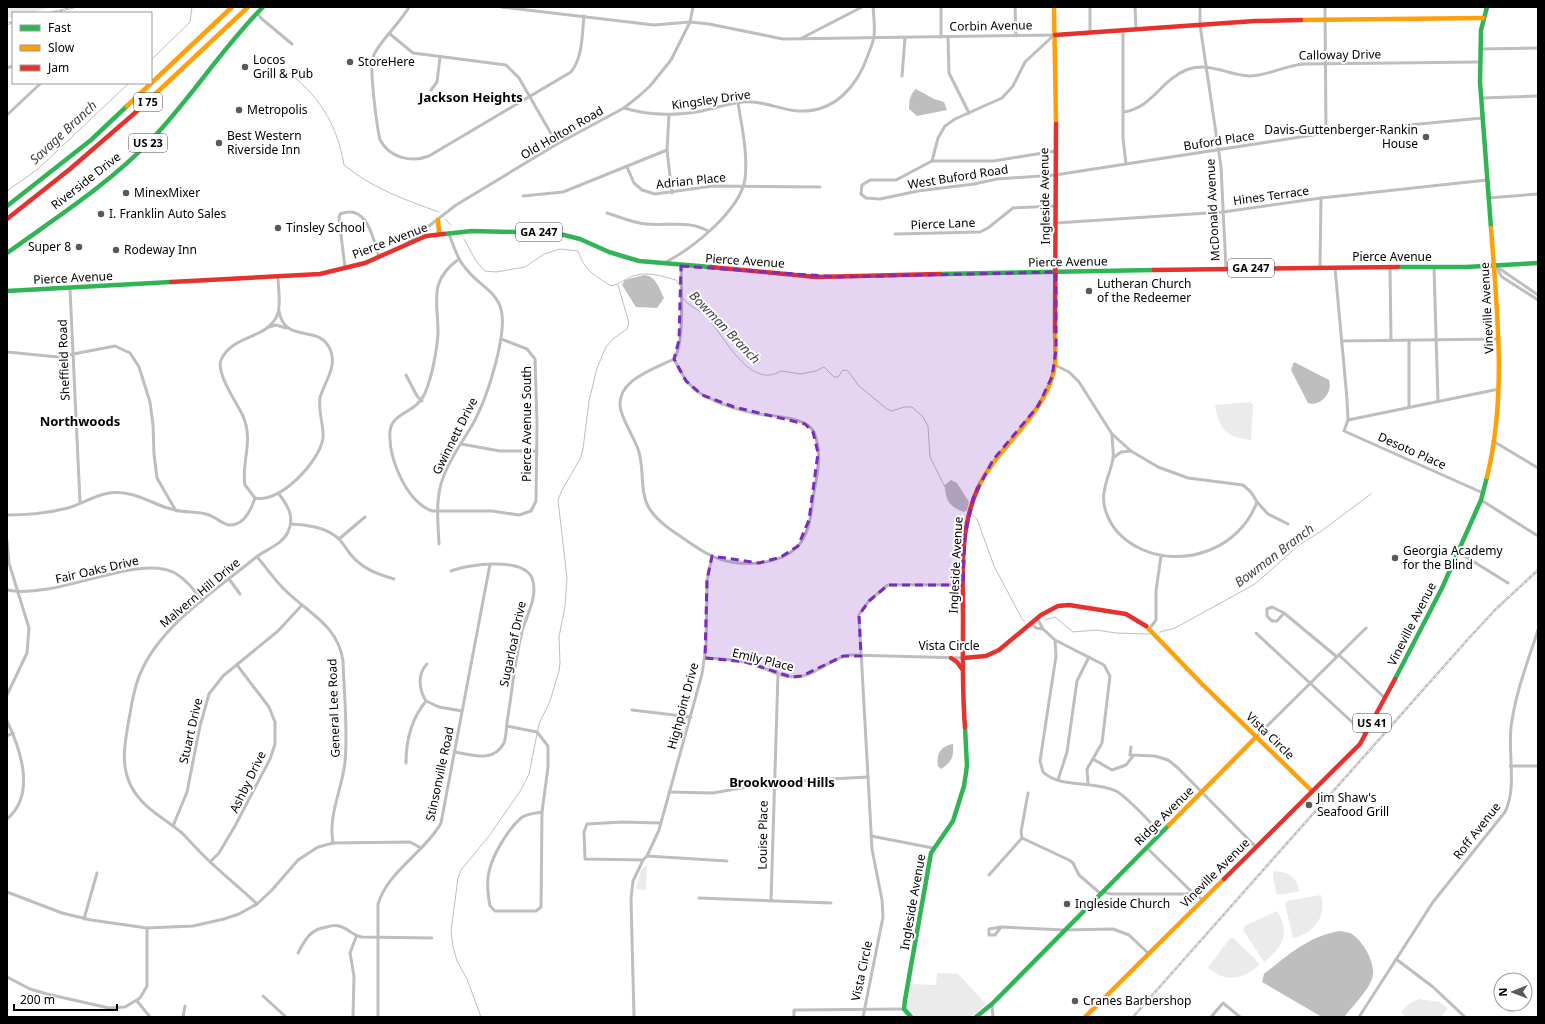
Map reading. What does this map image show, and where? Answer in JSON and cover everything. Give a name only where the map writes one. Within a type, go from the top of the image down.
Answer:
[{"type":"main road","name":"I 75","points":[[152,83],[232,7]]},
{"type":"main road","name":"I 75","points":[[7,219],[79,163],[125,123],[248,7]]},
{"type":"main road","name":"Riverside Drive","points":[[7,253],[96,189],[132,159],[171,118],[231,40],[263,7]]},
{"type":"main road","name":"Ingleside Avenue","points":[[904,1008],[904,1000],[933,848],[950,825],[964,787],[966,770],[962,671],[963,585],[965,535],[969,512],[974,496],[990,464],[1038,406],[1048,387],[1055,365],[1056,223],[1054,7]]},
{"type":"main road","name":"Vineville Avenue","points":[[1085,1017],[1360,744],[1385,698],[1458,552],[1481,500],[1493,441],[1499,389],[1499,339],[1495,266],[1488,198],[1481,98],[1480,49],[1483,18],[1487,7]]},
{"type":"main road","name":"Corbin Avenue","points":[[1055,35],[1200,25],[1325,19],[1483,18]]},
{"type":"main road","name":"I 75","points":[[7,206],[96,136],[151,84]]},
{"type":"main road","points":[[438,220],[439,233]]},
{"type":"main road","name":"Pierce Avenue","points":[[7,291],[70,289],[320,274],[345,269],[379,257],[406,244],[439,233],[472,231],[556,233],[580,239],[627,258],[657,264],[839,277],[1320,267],[1495,266],[1538,263]]},
{"type":"main road","name":"Vista Circle","points":[[963,658],[993,654],[1037,618],[1052,608],[1070,605],[1126,614],[1150,628],[1201,683],[1312,791]]},
{"type":"main road","points":[[951,658],[960,665],[962,671]]},
{"type":"main road","name":"Ridge Avenue","points":[[976,1017],[992,1004],[1256,737]]},
{"type":"main road","points":[[904,1008],[910,1017]]},
{"type":"street","points":[[410,7],[373,57],[373,74],[380,140],[386,149],[398,157],[417,160],[428,156],[565,76],[575,67],[579,55],[584,16]]},
{"type":"street","name":"Corbin Avenue","points":[[501,7],[654,24],[690,22],[709,24],[783,39],[1055,35]]},
{"type":"street","name":"Old Holton Road","points":[[406,244],[462,202],[557,144],[624,108],[650,86],[664,70],[674,55],[690,22],[693,7]]},
{"type":"street","points":[[800,39],[862,7]]},
{"type":"street","name":"Kingsley Drive","points":[[624,108],[643,113],[669,115],[702,111],[738,103],[751,102],[801,111],[827,106],[843,96],[855,83],[862,71],[874,38],[873,7]]},
{"type":"street","points":[[941,7],[941,37]]},
{"type":"street","points":[[1016,7],[1016,36]]},
{"type":"street","points":[[1090,7],[1090,32]]},
{"type":"street","points":[[1135,7],[1136,30]]},
{"type":"street","name":"McDonald Avenue","points":[[1200,7],[1200,25],[1218,150],[1224,212],[1226,269]]},
{"type":"street","points":[[1325,7],[1326,133]]},
{"type":"street","points":[[257,12],[262,19],[292,44]]},
{"type":"street","points":[[1123,31],[1124,144],[1126,164]]},
{"type":"street","points":[[390,34],[413,53],[506,65],[519,78],[557,144]]},
{"type":"street","points":[[1055,35],[1025,62],[1010,90],[1002,98],[950,122],[942,130],[932,161],[988,162],[1055,151]]},
{"type":"street","points":[[948,37],[949,74],[969,113]]},
{"type":"street","points":[[902,76],[905,38]]},
{"type":"street","points":[[1480,49],[1538,48]]},
{"type":"street","points":[[431,90],[437,82],[440,57]]},
{"type":"street","name":"Calloway Drive","points":[[1124,112],[1143,106],[1152,99],[1174,76],[1187,70],[1206,67],[1242,75],[1254,76],[1293,65],[1325,63],[1480,62]]},
{"type":"street","points":[[7,115],[40,84]]},
{"type":"street","points":[[1481,98],[1538,96]]},
{"type":"street","points":[[657,264],[666,262],[708,231],[732,206],[744,180],[745,158],[738,103]]},
{"type":"street","points":[[669,115],[667,150],[672,193]]},
{"type":"street","name":"Buford Place","points":[[1055,175],[1326,133],[1482,118]]},
{"type":"street","points":[[523,196],[563,192],[667,150]]},
{"type":"street","name":"West Buford Road","points":[[932,161],[914,173],[896,180],[867,181],[860,190],[864,198],[880,199],[932,188],[974,184],[997,179],[1055,175]]},
{"type":"street","name":"Adrian Place","points":[[627,167],[634,183],[642,190],[655,194],[672,193],[713,186],[820,187]]},
{"type":"street","name":"Hines Terrace","points":[[1056,223],[1224,212],[1321,198],[1487,180]]},
{"type":"street","points":[[1488,198],[1538,194]]},
{"type":"street","points":[[1320,267],[1321,198]]},
{"type":"street","name":"Pierce Lane","points":[[895,234],[980,232],[988,228],[1013,208],[1055,206]]},
{"type":"street","points":[[345,269],[339,218],[344,213],[358,213],[364,217],[379,257]]},
{"type":"street","points":[[607,213],[635,222],[688,225],[700,227],[708,231]]},
{"type":"street","points":[[448,232],[459,259],[474,279],[489,289],[498,300],[503,318],[501,339]]},
{"type":"street","points":[[438,511],[424,508],[410,494],[399,472],[390,440],[390,428],[394,420],[416,407],[422,401],[436,352],[438,334],[435,300],[437,287],[444,273],[459,259]]},
{"type":"street","points":[[674,359],[686,381],[702,395],[750,412],[797,420],[811,427],[817,441],[818,460],[812,507],[806,531],[798,546],[781,557],[759,563],[741,562],[712,556],[665,525],[648,507],[644,489],[640,454],[621,410],[622,395],[630,383],[636,378],[674,359],[677,354],[680,340],[682,266]]},
{"type":"street","points":[[1495,266],[1538,295]]},
{"type":"street","points":[[1495,266],[1502,277],[1538,300]]},
{"type":"street","points":[[1390,267],[1391,340]]},
{"type":"street","points":[[1434,267],[1438,402]]},
{"type":"street","points":[[1335,268],[1348,420],[1499,389]]},
{"type":"street","points":[[278,276],[280,319],[286,328]]},
{"type":"street","name":"Sheffield Road","points":[[70,289],[80,502]]},
{"type":"street","points":[[269,327],[279,311]]},
{"type":"street","points":[[276,325],[295,332],[314,334],[324,340],[331,350],[333,362],[330,376],[323,390],[320,402],[323,437],[318,451],[301,474],[279,494],[270,498],[255,498],[247,489],[245,483],[248,446],[244,419],[223,377],[220,363],[233,345],[262,332],[269,327],[276,325]]},
{"type":"street","name":"Gwinnett Drive","points":[[439,544],[438,498],[443,478],[480,410],[501,339]]},
{"type":"street","name":"Pierce Avenue South","points":[[438,511],[492,511],[518,515],[526,514],[532,510],[536,501],[537,451],[535,359],[527,349],[501,339]]},
{"type":"street","points":[[1342,341],[1499,339]]},
{"type":"street","points":[[1409,340],[1409,407]]},
{"type":"street","points":[[7,352],[58,357],[72,353],[115,346],[122,348],[134,357],[146,387],[152,413],[157,478],[176,510]]},
{"type":"street","points":[[1055,365],[1069,372],[1079,382],[1112,434],[1131,451],[1158,467],[1188,478],[1243,485],[1251,492],[1257,502],[1268,514],[1288,524]]},
{"type":"street","points":[[406,375],[417,396],[422,401]]},
{"type":"street","name":"Desoto Place","points":[[1348,420],[1344,431],[1483,493]]},
{"type":"street","points":[[1112,434],[1113,458],[1103,494],[1106,512],[1110,521],[1124,539],[1146,551],[1162,556],[1178,557],[1191,556],[1205,552],[1224,543],[1245,524],[1253,513],[1257,502]]},
{"type":"street","points":[[1493,441],[1538,468]]},
{"type":"street","points":[[461,444],[500,451],[537,451]]},
{"type":"street","points":[[1113,458],[1121,452],[1131,451]]},
{"type":"street","points":[[7,515],[52,511],[70,507],[100,494],[120,492],[176,510],[208,514],[225,524],[236,525],[243,520],[248,513],[255,498]]},
{"type":"street","points":[[279,494],[289,510],[291,524],[318,527],[339,539],[353,557],[364,567],[377,574],[394,579]]},
{"type":"street","points":[[1481,500],[1538,536]]},
{"type":"street","points":[[339,539],[365,517]]},
{"type":"street","name":"Malvern Hill Drive","points":[[257,904],[210,862],[173,826],[153,813],[141,801],[132,787],[123,761],[125,741],[137,680],[150,654],[169,629],[257,557],[283,540],[291,524]]},
{"type":"street","points":[[7,541],[9,563],[29,625],[28,649],[7,695]]},
{"type":"street","points":[[1458,552],[1508,582]]},
{"type":"street","name":"Highpoint Drive","points":[[634,1017],[631,899],[633,881],[655,840],[705,658],[707,580],[712,556]]},
{"type":"street","points":[[1150,628],[1156,620],[1156,591],[1162,556]]},
{"type":"street","name":"General Lee Road","points":[[257,557],[285,590],[330,629],[336,638],[342,654],[345,759],[342,783],[331,818],[333,843]]},
{"type":"street","name":"Sugarloaf Drive","points":[[451,571],[473,564],[512,566],[525,570],[532,579],[533,585],[532,603],[523,627],[518,649],[504,743],[496,753],[482,757],[455,752]]},
{"type":"street","name":"Stinsonville Road","points":[[378,1017],[378,904],[381,895],[421,848],[440,822],[455,752],[490,564]]},
{"type":"street","name":"Fair Oaks Drive","points":[[7,590],[19,591],[56,589],[137,568],[158,568],[174,572],[186,581],[202,601]]},
{"type":"street","points":[[229,579],[240,594]]},
{"type":"street","points":[[861,656],[859,615],[869,601],[888,585],[963,585]]},
{"type":"street","name":"Stuart Drive","points":[[173,826],[186,792],[207,698],[218,681],[278,631],[302,605]]},
{"type":"street","points":[[1284,613],[1279,620],[1274,621],[1269,619],[1266,613],[1267,609],[1272,607],[1284,613],[1338,656],[1385,698]]},
{"type":"street","points":[[1037,618],[1043,629],[1055,640],[1104,665],[1110,676],[1102,744],[1087,769],[1088,784]]},
{"type":"street","points":[[1031,623],[1036,628],[1043,629]]},
{"type":"street","name":"Ridge Avenue","points":[[1256,737],[1366,628]]},
{"type":"street","name":"Roff Avenue","points":[[1359,1017],[1450,879],[1505,812],[1511,794],[1511,728],[1515,706],[1538,630]]},
{"type":"street","points":[[1256,632],[1366,734]]},
{"type":"street","points":[[1055,640],[1056,656],[1041,757],[1041,768],[1047,776],[1058,780],[1088,784],[1116,792],[1161,834]]},
{"type":"street","name":"Emily Place","points":[[705,658],[746,662],[791,677],[802,676],[843,656],[861,656]]},
{"type":"street","name":"Vista Circle","points":[[863,1017],[883,917],[882,900],[872,858],[861,656],[963,658]]},
{"type":"street","points":[[1058,780],[1067,752],[1078,681],[1089,657]]},
{"type":"street","points":[[427,664],[423,668],[420,687],[426,701],[439,707],[462,711]]},
{"type":"street","name":"Ashby Drive","points":[[210,862],[218,853],[235,826],[270,759],[275,744],[274,722],[269,707],[237,665]]},
{"type":"street","name":"Louise Place","points":[[771,901],[778,673]]},
{"type":"street","points":[[406,763],[406,755],[413,721],[426,701]]},
{"type":"street","points":[[632,710],[690,717]]},
{"type":"street","points":[[7,721],[22,757],[23,796],[14,814],[7,819]]},
{"type":"street","points":[[507,726],[537,732],[548,746],[548,767],[542,812],[540,907],[536,911],[495,911],[490,906],[487,882],[489,871],[495,855],[506,836],[521,818],[542,812]]},
{"type":"street","points":[[7,736],[13,733]]},
{"type":"street","points":[[1131,747],[1130,755],[1133,756]]},
{"type":"street","points":[[1093,759],[1112,770],[1126,765],[1133,756]]},
{"type":"street","points":[[1133,756],[1155,756],[1168,760],[1203,792],[1256,846]]},
{"type":"street","points":[[1510,766],[1538,766]]},
{"type":"street","points":[[669,792],[703,794],[726,792],[774,782],[868,777]]},
{"type":"street","points":[[1022,838],[1021,832],[1028,793]]},
{"type":"street","points":[[643,860],[585,858],[584,832],[587,824],[623,822],[660,823]]},
{"type":"street","points":[[871,836],[933,848]]},
{"type":"street","points":[[989,875],[1022,838]]},
{"type":"street","points":[[1022,838],[1069,860],[1073,863],[1078,875],[1102,893],[1194,894]]},
{"type":"street","points":[[7,892],[62,913],[84,919],[147,928],[179,927],[214,922],[239,914],[257,904],[272,890],[303,855],[318,847],[333,843],[410,842],[421,848]]},
{"type":"street","points":[[1147,848],[1194,894],[1203,900]]},
{"type":"street","points":[[647,856],[727,861]]},
{"type":"street","points":[[84,919],[97,873]]},
{"type":"street","points":[[699,898],[831,903]]},
{"type":"street","points":[[298,954],[307,936],[320,927],[338,925],[356,936],[378,938],[432,938]]},
{"type":"street","points":[[1001,927],[1064,930],[1113,929],[1131,937],[1149,954]]},
{"type":"street","points":[[7,977],[30,989],[47,994],[109,1008],[125,1007],[137,1000],[147,986],[147,928]]},
{"type":"street","points":[[353,1017],[354,976],[350,952],[356,936]]},
{"type":"street","points":[[1396,959],[1433,987],[1465,1017]]},
{"type":"street","points":[[262,996],[286,1017]]},
{"type":"street","points":[[137,1000],[150,1017]]},
{"type":"street","points":[[1212,1017],[1223,1003],[1240,1017]]},
{"type":"street","points":[[992,1004],[993,1017]]},
{"type":"street","points":[[182,1017],[186,1006]]},
{"type":"street","points":[[794,1017],[794,1010],[904,1008]]},
{"type":"highlighted area","points":[[681,266],[839,277],[1056,272],[1056,350],[1052,377],[1038,406],[993,460],[974,496],[965,535],[963,585],[888,585],[869,601],[859,615],[861,656],[843,656],[802,676],[791,677],[746,662],[705,658],[707,580],[712,556],[759,563],[781,557],[798,546],[809,520],[818,453],[813,432],[805,424],[734,407],[702,395],[686,381],[674,359],[679,340]]},
{"type":"shaded area","points":[[7,7],[52,7],[33,12],[12,12],[12,17],[7,19]]},
{"type":"shaded area","points":[[916,89],[934,99],[944,102],[947,110],[917,116],[909,109],[910,98]]},
{"type":"shaded area","points":[[644,275],[654,280],[664,298],[657,308],[636,307],[622,285],[625,280]]},
{"type":"shaded area","points":[[1294,362],[1329,380],[1330,385],[1328,394],[1325,398],[1317,403],[1308,403],[1291,370]]},
{"type":"shaded area","points":[[1250,402],[1253,405],[1251,440],[1235,437],[1222,426],[1215,405]]},
{"type":"shaded area","points":[[951,480],[957,483],[969,502],[967,510],[964,512],[955,508],[947,499],[945,485]]},
{"type":"shaded area","points":[[953,744],[952,758],[948,764],[941,769],[938,766],[938,755],[942,749]]},
{"type":"shaded area","points":[[647,865],[646,890],[636,889],[641,870]]},
{"type":"shaded area","points":[[1274,871],[1284,872],[1294,878],[1300,891],[1279,895],[1276,893],[1273,875]]},
{"type":"shaded area","points":[[1321,895],[1322,910],[1321,917],[1318,922],[1308,932],[1293,938],[1285,904],[1287,901]]},
{"type":"shaded area","points":[[1277,911],[1283,926],[1283,939],[1276,950],[1264,962],[1243,930],[1245,926]]},
{"type":"shaded area","points":[[1341,931],[1350,933],[1360,941],[1371,960],[1373,973],[1367,989],[1344,1017],[1322,1017],[1262,982],[1264,974],[1309,941],[1330,933]]},
{"type":"shaded area","points":[[1230,938],[1233,938],[1260,964],[1248,973],[1235,978],[1221,976],[1208,968]]},
{"type":"shaded area","points":[[937,973],[958,974],[986,1004],[971,1017],[913,1017],[907,1009],[910,984],[936,985]]},
{"type":"shaded area","points":[[1419,999],[1439,1002],[1448,1008],[1441,1017],[1406,1017],[1401,1012],[1409,1004]]},
{"type":"waterway","name":"Savage Branch","points":[[152,59],[190,22],[192,7]]},
{"type":"waterway","name":"Bowman Branch","points":[[284,69],[307,89],[324,111],[336,136],[344,165],[377,187],[401,198],[439,212]]},
{"type":"waterway","name":"Savage Branch","points":[[7,191],[38,169],[128,84]]},
{"type":"waterway","name":"Bowman Branch","points":[[445,219],[451,225]]},
{"type":"waterway","name":"Bowman Branch","points":[[464,239],[476,261],[485,271],[496,272],[525,267],[544,254],[560,249],[578,251],[587,268],[611,286],[633,276],[644,274],[676,280],[680,286]]},
{"type":"waterway","points":[[481,1017],[467,979],[457,961],[453,947],[451,931],[458,878],[461,870],[489,836],[521,790],[529,774],[539,724],[550,701],[559,671],[559,637],[565,606],[567,578],[558,500],[562,490],[580,459],[583,449],[589,401],[597,368],[606,347],[613,339],[627,329],[629,323],[618,285]]},
{"type":"waterway","name":"Bowman Branch","points":[[683,298],[705,315],[738,357],[748,367],[758,373],[769,375],[781,371],[801,374],[816,371],[824,367],[834,377],[838,377],[843,370],[848,371],[859,386],[887,409],[892,411],[904,407],[912,407],[923,417],[928,426],[930,457],[945,487]]},
{"type":"waterway","name":"Bowman Branch","points":[[1160,632],[1175,628],[1255,584],[1299,545],[1320,532],[1371,494]]},
{"type":"waterway","name":"Bowman Branch","points":[[971,513],[977,519],[994,566],[1025,622]]},
{"type":"waterway","name":"Bowman Branch","points":[[1045,620],[1055,617],[1073,632],[1096,630],[1116,633],[1150,634]]},
{"type":"railway","points":[[55,12],[74,7]]},
{"type":"railway","points":[[7,24],[12,22]]},
{"type":"railway","points":[[1133,1017],[1469,638],[1496,609],[1538,570]]},
{"type":"traffic: fast","points":[[7,253],[118,171],[152,139],[167,123],[234,39],[263,7]]},
{"type":"traffic: fast","points":[[1487,7],[1481,30],[1480,82],[1491,228]]},
{"type":"traffic: fast","points":[[7,206],[91,140],[127,106]]},
{"type":"traffic: fast","points":[[444,234],[472,231],[556,233],[580,239],[609,252],[639,261],[711,267]]},
{"type":"traffic: fast","points":[[1398,267],[1466,267],[1538,263]]},
{"type":"traffic: fast","points":[[940,274],[1154,270]]},
{"type":"traffic: fast","points":[[7,291],[171,282]]},
{"type":"traffic: fast","points":[[1395,679],[1442,588],[1481,500],[1487,477]]},
{"type":"traffic: fast","points":[[911,1017],[904,1009],[905,1000],[931,853],[953,821],[964,786],[967,766],[965,727]]},
{"type":"traffic: fast","points":[[976,1017],[992,1004],[1169,825]]},
{"type":"traffic: slow","points":[[152,82],[232,7]]},
{"type":"traffic: slow","points":[[136,112],[248,7]]},
{"type":"traffic: slow","points":[[1054,7],[1056,124]]},
{"type":"traffic: slow","points":[[1301,20],[1483,18]]},
{"type":"traffic: slow","points":[[127,106],[150,84]]},
{"type":"traffic: slow","points":[[438,220],[439,233]]},
{"type":"traffic: slow","points":[[1487,477],[1493,446],[1499,384],[1498,321],[1491,228]]},
{"type":"traffic: slow","points":[[978,488],[997,458],[1033,414],[1051,383],[1055,365],[1055,331]]},
{"type":"traffic: slow","points":[[1146,626],[1201,683],[1312,791]]},
{"type":"traffic: slow","points":[[1169,825],[1256,737]]},
{"type":"traffic: slow","points":[[1085,1017],[1224,879]]},
{"type":"traffic: jam","points":[[1055,35],[1255,21],[1301,20]]},
{"type":"traffic: jam","points":[[7,219],[70,169],[136,112]]},
{"type":"traffic: jam","points":[[1055,331],[1056,124]]},
{"type":"traffic: jam","points":[[171,282],[320,274],[365,263],[426,236],[444,234]]},
{"type":"traffic: jam","points":[[711,267],[816,277],[940,274]]},
{"type":"traffic: jam","points":[[1154,270],[1398,267]]},
{"type":"traffic: jam","points":[[965,727],[963,700],[963,553],[968,520],[978,488]]},
{"type":"traffic: jam","points":[[963,658],[986,656],[999,650],[1041,615],[1058,606],[1069,605],[1126,614],[1146,626]]},
{"type":"traffic: jam","points":[[951,658],[957,662],[962,669]]},
{"type":"traffic: jam","points":[[1224,879],[1360,744],[1395,679]]},
{"type":"place","name":"StoreHere","points":[[350,62]]},
{"type":"place","name":"Locos Grill & Pub","points":[[245,67]]},
{"type":"place","name":"Metropolis","points":[[239,110]]},
{"type":"place","name":"Davis-Guttenberger-Rankin House","points":[[1426,137]]},
{"type":"place","name":"Best Western Riverside Inn","points":[[219,143]]},
{"type":"place","name":"MinexMixer","points":[[126,193]]},
{"type":"place","name":"I. Franklin Auto Sales","points":[[101,214]]},
{"type":"place","name":"Tinsley School","points":[[278,228]]},
{"type":"place","name":"Super 8","points":[[79,247]]},
{"type":"place","name":"Rodeway Inn","points":[[116,250]]},
{"type":"place","name":"Lutheran Church of the Redeemer","points":[[1089,291]]},
{"type":"place","name":"Georgia Academy for the Blind","points":[[1395,558]]},
{"type":"place","name":"Jim Shaw's Seafood Grill","points":[[1309,805]]},
{"type":"place","name":"Ingleside Church","points":[[1067,904]]},
{"type":"place","name":"Cranes Barbershop","points":[[1075,1001]]},
{"type":"district","name":"Jackson Heights","points":[[471,97]]},
{"type":"district","name":"Northwoods","points":[[80,421]]},
{"type":"district","name":"Brookwood Hills","points":[[782,782]]}]
